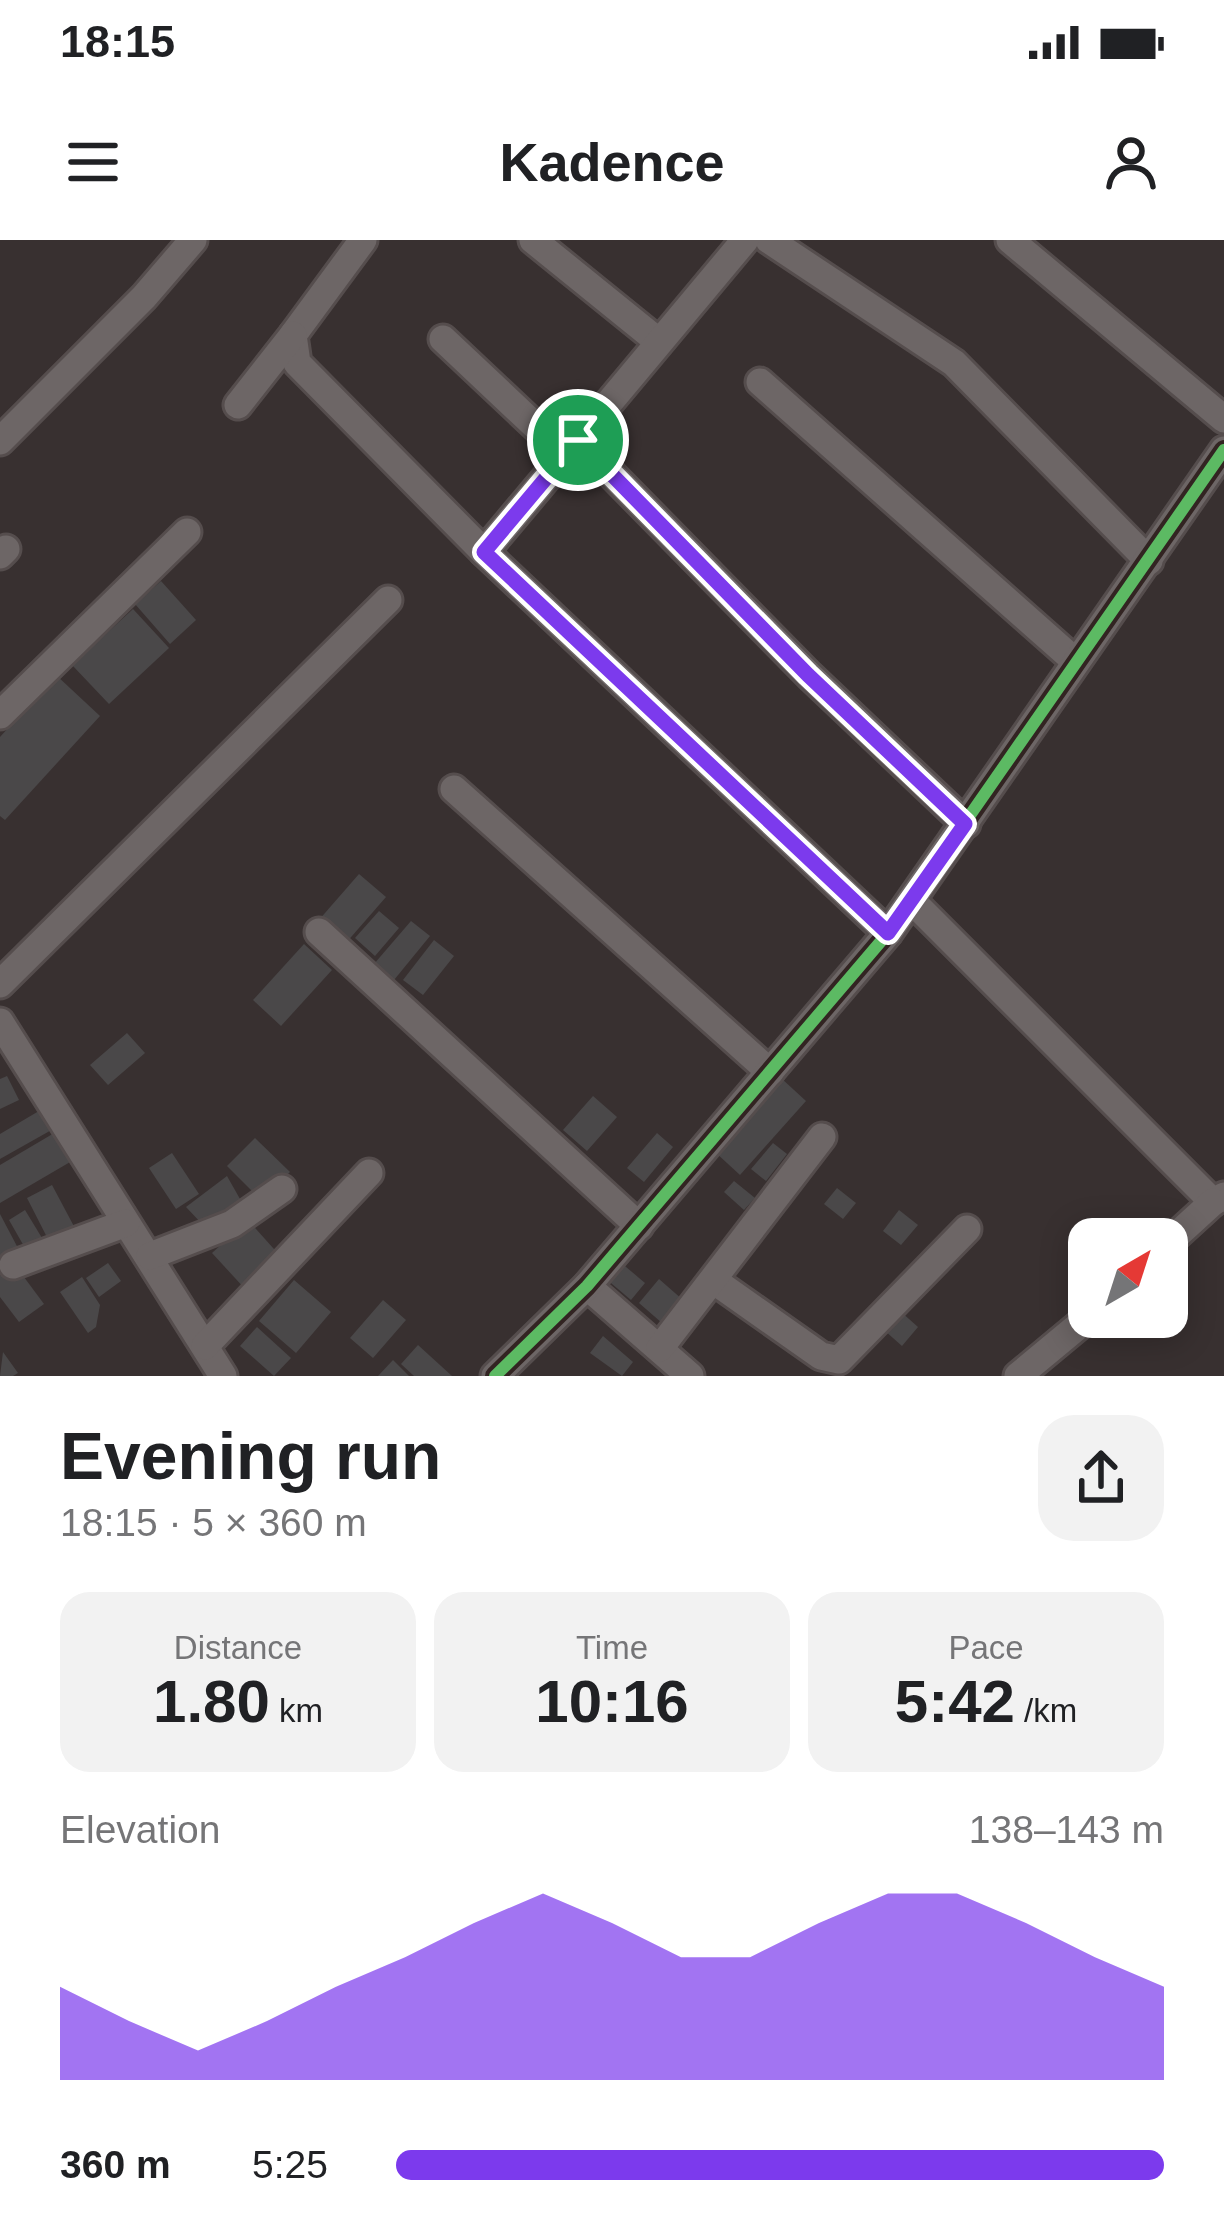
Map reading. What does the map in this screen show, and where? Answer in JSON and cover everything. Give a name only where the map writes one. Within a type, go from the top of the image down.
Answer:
[{"type":"street","points":[[0,441],[145,297],[193,240]]},
{"type":"street","points":[[238,405],[363,240]]},
{"type":"street","points":[[532,240],[659,343]]},
{"type":"street","points":[[484,552],[745,240]]},
{"type":"street","points":[[769,240],[954,363],[1149,560]]},
{"type":"street","points":[[1010,240],[1224,419]]},
{"type":"street","points":[[293,335],[297,363],[484,552],[888,933]]},
{"type":"street","points":[[443,339],[572,447],[965,824]]},
{"type":"street","points":[[760,382],[1076,661]]},
{"type":"street","points":[[495,1376],[587,1286],[888,933],[1224,450]]},
{"type":"street","points":[[0,715],[187,532]]},
{"type":"street","points":[[0,984],[388,600]]},
{"type":"street","points":[[454,789],[770,1072]]},
{"type":"street","points":[[912,901],[1218,1199],[1188,1225]]},
{"type":"street","points":[[320,932],[639,1226]]},
{"type":"street","points":[[0,1022],[223,1376]]},
{"type":"street","points":[[587,1286],[671,1365],[713,1280],[821,1138]]},
{"type":"street","points":[[206,1346],[369,1173]]},
{"type":"street","points":[[150,1256],[232,1224],[283,1189]]},
{"type":"street","points":[[13,1265],[126,1223]]},
{"type":"street","points":[[713,1280],[821,1356],[839,1360],[967,1229]]},
{"type":"street","points":[[1018,1376],[1068,1334]]},
{"type":"building","points":[[161,581],[196,620],[170,644],[135,604]]},
{"type":"building","points":[[133,609],[169,648],[109,704],[72,665]]},
{"type":"building","points":[[56,675],[100,716],[5,820],[0,816],[0,737]]},
{"type":"building","points":[[359,874],[386,897],[345,944],[318,921]]},
{"type":"building","points":[[379,911],[399,928],[375,956],[355,938]]},
{"type":"building","points":[[411,921],[430,936],[394,980],[374,964]]},
{"type":"building","points":[[434,940],[454,956],[423,995],[403,980]]},
{"type":"building","points":[[304,944],[332,970],[281,1026],[253,1000]]},
{"type":"building","points":[[127,1033],[145,1053],[108,1085],[90,1065]]},
{"type":"building","points":[[7,1076],[19,1100],[0,1109],[0,1079]]},
{"type":"building","points":[[781,1078],[806,1101],[740,1175],[715,1152]]},
{"type":"building","points":[[593,1096],[617,1117],[587,1151],[563,1130]]},
{"type":"building","points":[[44,1108],[55,1128],[0,1159],[0,1134]]},
{"type":"building","points":[[61,1129],[77,1158],[0,1203],[0,1165]]},
{"type":"building","points":[[657,1133],[673,1147],[644,1182],[627,1168]]},
{"type":"building","points":[[255,1138],[290,1172],[261,1200],[227,1166]]},
{"type":"building","points":[[773,1143],[787,1154],[766,1181],[751,1169]]},
{"type":"building","points":[[172,1153],[199,1194],[176,1209],[149,1168]]},
{"type":"building","points":[[227,1176],[240,1199],[203,1225],[186,1207]]},
{"type":"building","points":[[734,1181],[755,1198],[744,1210],[724,1192]]},
{"type":"building","points":[[52,1185],[77,1232],[51,1245],[27,1198]]},
{"type":"building","points":[[837,1188],[856,1203],[843,1219],[824,1204]]},
{"type":"building","points":[[25,1210],[42,1238],[25,1248],[9,1220]]},
{"type":"building","points":[[899,1210],[918,1225],[901,1245],[883,1231]]},
{"type":"building","points":[[0,1214],[19,1250],[0,1260]]},
{"type":"building","points":[[248,1220],[282,1258],[246,1290],[212,1253]]},
{"type":"building","points":[[619,1261],[645,1283],[631,1300],[605,1278]]},
{"type":"building","points":[[108,1263],[121,1281],[99,1297],[86,1278]]},
{"type":"building","points":[[15,1265],[44,1304],[19,1322],[0,1297],[0,1276]]},
{"type":"building","points":[[82,1277],[100,1305],[96,1327],[88,1333],[60,1292]]},
{"type":"building","points":[[659,1279],[683,1300],[662,1323],[639,1303]]},
{"type":"building","points":[[294,1280],[331,1312],[296,1353],[259,1321]]},
{"type":"building","points":[[383,1300],[406,1320],[373,1358],[350,1338]]},
{"type":"building","points":[[900,1311],[918,1327],[902,1346],[884,1330]]},
{"type":"building","points":[[257,1327],[291,1358],[274,1376],[240,1346]]},
{"type":"building","points":[[603,1336],[633,1362],[622,1376],[590,1353]]},
{"type":"building","points":[[418,1345],[452,1376],[414,1376],[401,1364]]},
{"type":"building","points":[[3,1352],[18,1373],[13,1376],[0,1376]]},
{"type":"building","points":[[393,1360],[409,1376],[378,1376]]},
{"type":"cycle path","points":[[888,933],[484,552],[578,440],[809,675],[966,824]]},
{"type":"cycle path","points":[[495,1376],[587,1286],[888,933],[1224,450]]},
{"type":"route","points":[[578,440],[808,675],[965,824],[888,933],[484,552],[578,440]]}]
